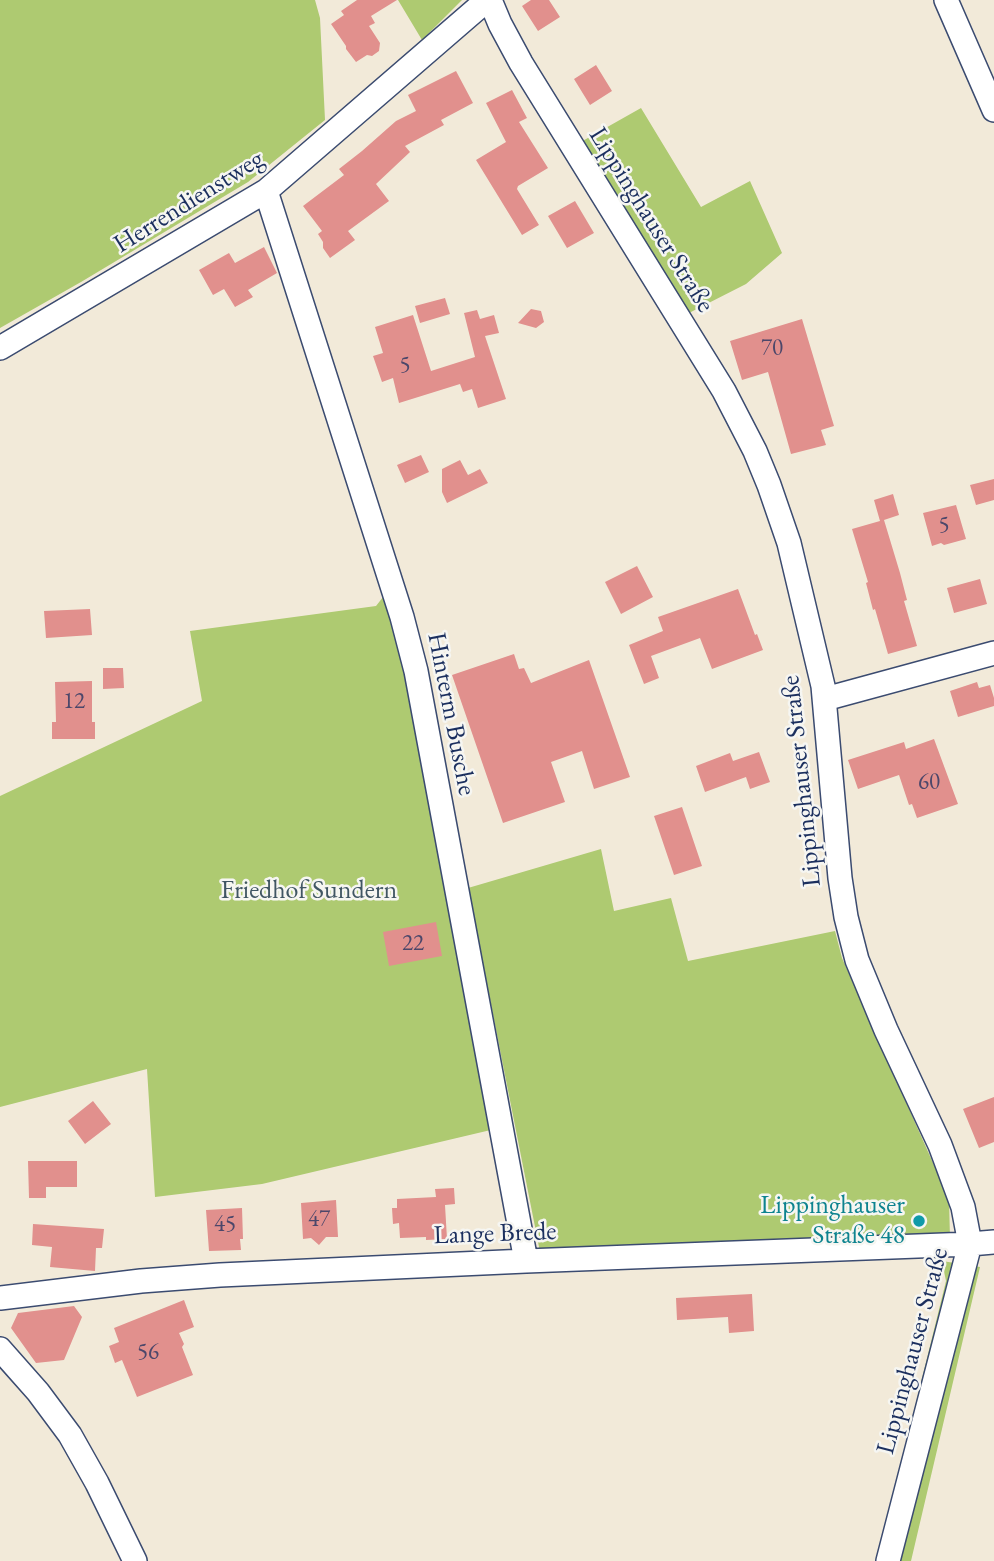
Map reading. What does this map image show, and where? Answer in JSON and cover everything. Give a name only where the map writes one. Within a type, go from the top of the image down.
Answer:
[{"type":"street","name":"Herrendienstweg","points":[[0,348],[266,191],[489,0]]},
{"type":"street","name":"Lippinghauser Straße","points":[[489,0],[521,63],[724,391],[769,485],[789,543],[824,686],[840,878],[846,917],[858,960],[886,1030],[940,1145],[963,1207],[970,1244],[888,1561]]},
{"type":"street","points":[[946,0],[994,110]]},
{"type":"street","name":"Hinterm Busche","points":[[266,191],[402,617],[416,671],[526,1261]]},
{"type":"street","points":[[825,699],[994,653]]},
{"type":"street","name":"Lange Brede","points":[[0,1298],[207,1276],[994,1242]]},
{"type":"street","points":[[0,1349],[38,1392],[70,1435],[135,1561]]},
{"type":"green space","points":[[0,0],[315,0],[320,18],[325,120],[248,182],[0,328]]},
{"type":"green space","points":[[398,0],[462,0],[422,40]]},
{"type":"green space","points":[[641,108],[701,207],[750,181],[782,253],[746,284],[687,314],[579,143]]},
{"type":"green space","name":"Friedhof Sundern","points":[[387,592],[401,638],[495,1129],[262,1184],[155,1197],[147,1069],[0,1107],[0,796],[202,701],[190,631],[376,606]]},
{"type":"green space","points":[[601,849],[614,911],[671,898],[688,961],[835,931],[842,958],[949,1199],[950,1239],[540,1252],[468,888]]},
{"type":"green space","points":[[942,1261],[980,1267],[911,1561],[877,1561],[946,1281]]},
{"type":"building","points":[[357,0],[397,0],[371,16],[375,23],[369,26],[380,43],[379,51],[356,62],[331,24],[344,15],[341,11]]},
{"type":"building","points":[[531,0],[549,0],[560,17],[538,31],[522,6]]},
{"type":"building","points":[[596,65],[612,91],[590,105],[574,79]]},
{"type":"building","points":[[456,71],[473,103],[441,120],[444,125],[405,146],[410,152],[376,184],[389,201],[348,231],[355,240],[330,258],[318,234],[322,231],[303,206],[344,175],[339,169],[396,121],[416,111],[408,95]]},
{"type":"building","points":[[512,90],[527,118],[519,122],[548,168],[518,186],[517,189],[539,225],[522,235],[476,160],[506,142],[486,103]]},
{"type":"building","points":[[575,201],[594,233],[567,248],[548,216]]},
{"type":"building","points":[[264,247],[277,273],[248,290],[253,297],[235,307],[224,289],[213,295],[199,270],[229,253],[235,263]]},
{"type":"building","points":[[445,298],[450,314],[420,323],[415,306]]},
{"type":"building","points":[[531,309],[541,311],[544,322],[536,328],[518,323]]},
{"type":"building","points":[[477,310],[480,319],[494,315],[499,333],[485,336],[506,399],[478,408],[472,389],[463,392],[460,384],[399,403],[393,378],[382,382],[373,356],[383,353],[375,327],[413,315],[431,371],[475,357],[464,313]]},
{"type":"building","points":[[802,319],[834,426],[821,430],[826,445],[791,454],[768,372],[742,380],[730,341]]},
{"type":"building","points":[[421,455],[429,472],[405,483],[397,465]]},
{"type":"building","points":[[460,460],[468,475],[480,469],[488,483],[447,503],[442,492],[442,469]]},
{"type":"building","points":[[994,479],[994,500],[976,505],[970,485]]},
{"type":"building","points":[[893,494],[899,515],[884,520],[917,646],[888,654],[875,609],[873,610],[866,583],[868,582],[852,529],[880,521],[874,500]]},
{"type":"building","points":[[956,505],[966,539],[932,546],[923,513]]},
{"type":"building","points":[[637,566],[653,597],[621,614],[605,582]]},
{"type":"building","points":[[980,579],[987,604],[954,613],[947,588]]},
{"type":"building","points":[[738,589],[763,650],[712,669],[700,638],[651,656],[659,678],[644,684],[629,645],[663,631],[658,617]]},
{"type":"building","points":[[90,609],[92,635],[46,638],[44,611]]},
{"type":"building","points":[[514,654],[519,669],[524,668],[531,683],[589,660],[630,777],[594,789],[582,751],[551,762],[565,802],[503,823],[452,675]]},
{"type":"building","points":[[103,668],[123,668],[124,688],[103,689]]},
{"type":"building","points":[[92,681],[92,722],[95,722],[95,739],[52,739],[52,722],[56,722],[55,682]]},
{"type":"building","points":[[977,682],[979,688],[990,685],[994,706],[958,717],[950,691]]},
{"type":"building","points":[[934,739],[958,804],[917,818],[912,804],[909,805],[899,775],[858,789],[848,760],[904,742],[906,749]]},
{"type":"building","points":[[759,752],[770,782],[750,789],[746,777],[705,792],[696,766],[730,753],[733,761]]},
{"type":"building","points":[[682,807],[702,866],[674,875],[654,816]]},
{"type":"building","points":[[436,922],[442,956],[389,966],[383,932]]},
{"type":"building","points":[[994,1097],[994,1142],[979,1148],[963,1109]]},
{"type":"building","points":[[93,1101],[111,1124],[85,1144],[68,1121]]},
{"type":"building","points":[[28,1161],[77,1161],[77,1187],[46,1187],[46,1198],[29,1198]]},
{"type":"building","points":[[454,1188],[455,1204],[445,1205],[447,1239],[400,1238],[399,1223],[393,1224],[392,1208],[397,1208],[397,1199],[436,1197],[435,1189]]},
{"type":"building","points":[[336,1200],[338,1237],[326,1237],[319,1245],[311,1238],[303,1239],[301,1203]]},
{"type":"building","points":[[242,1208],[241,1250],[209,1251],[206,1210]]},
{"type":"building","points":[[33,1224],[104,1229],[102,1248],[96,1248],[95,1271],[50,1267],[52,1247],[32,1245]]},
{"type":"building","points":[[752,1294],[754,1331],[729,1333],[728,1317],[677,1320],[676,1298]]},
{"type":"building","points":[[184,1300],[194,1327],[179,1333],[193,1375],[137,1397],[122,1360],[115,1363],[109,1346],[119,1342],[114,1328]]},
{"type":"building","points":[[74,1306],[82,1317],[64,1360],[36,1363],[11,1328],[18,1313]]},
{"type":"place","name":"Lippinghauser Straße 48","points":[[919,1221]]}]
